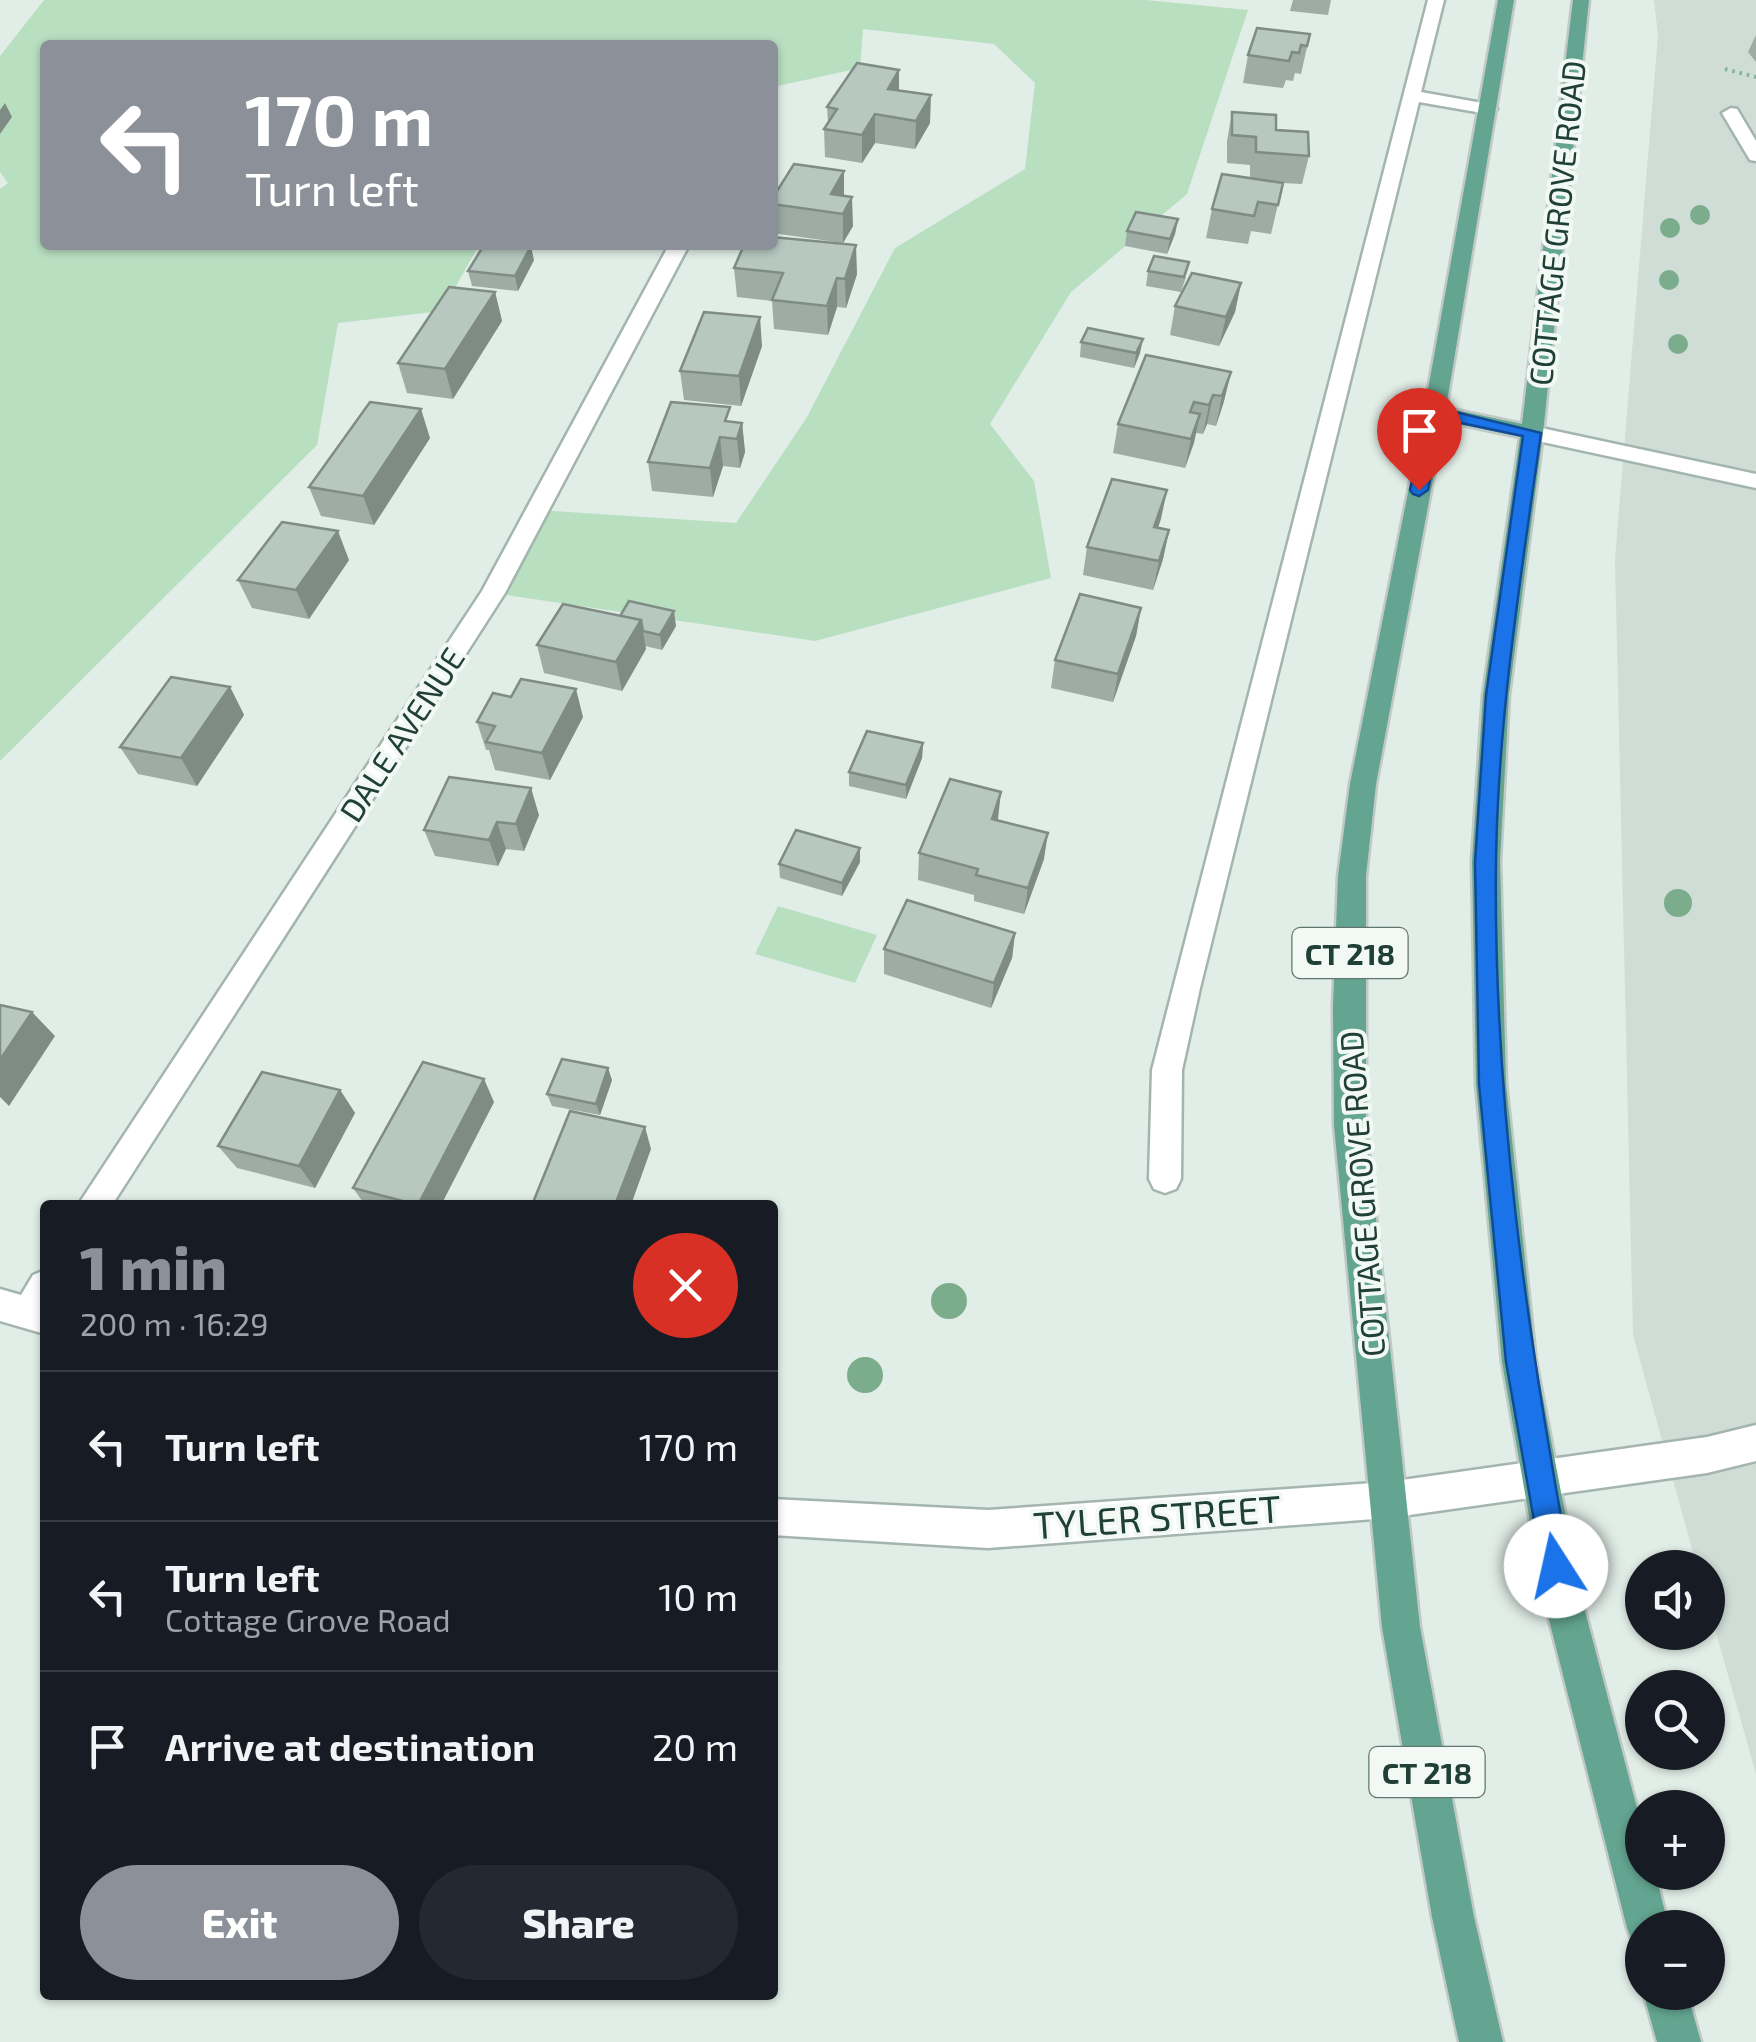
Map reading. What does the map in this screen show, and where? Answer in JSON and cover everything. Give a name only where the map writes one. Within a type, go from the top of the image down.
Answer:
[{"type":"main road","name":"COTTAGE GROVE ROAD","points":[[1481,2042],[1453,1918],[1401,1627],[1350,1125],[1352,876],[1363,784],[1435,412],[1506,0]]},
{"type":"main road","name":"COTTAGE GROVE ROAD","points":[[1581,0],[1532,433],[1496,695],[1486,862],[1491,1084],[1519,1362],[1540,1476],[1580,1674],[1643,1910]]},
{"type":"main road","points":[[1435,412],[1532,433]]},
{"type":"main road","points":[[1671,2010],[1679,2042]]},
{"type":"street","points":[[1165,1179],[1167,1070],[1436,0]]},
{"type":"street","points":[[1412,96],[1488,109]]},
{"type":"street","points":[[1756,135],[1731,113],[1756,156]]},
{"type":"street","name":"DALE AVENUE","points":[[97,1200],[492,594],[676,250]]},
{"type":"street","points":[[1532,433],[1756,481]]},
{"type":"street","name":"TYLER STREET","points":[[778,1518],[988,1529],[1388,1500],[1707,1455],[1756,1443]]},
{"type":"shaded area","points":[[1654,0],[1756,0],[1756,1774],[1721,1650],[1725,1650],[1725,1550],[1692,1550],[1633,1335],[1615,559],[1658,35]]},
{"type":"green space","points":[[44,0],[1146,0],[1248,10],[1187,194],[1071,292],[990,424],[1034,481],[1051,578],[815,641],[493,593],[538,510],[736,523],[807,417],[895,248],[1025,169],[1035,83],[994,44],[863,29],[860,68],[778,86],[778,40],[40,40],[40,250],[476,250],[442,311],[338,323],[317,445],[0,761],[0,189],[8,183],[0,172],[0,56]]},
{"type":"green space","points":[[778,906],[877,935],[855,983],[755,954]]},
{"type":"building","points":[[1257,28],[1310,34],[1307,46],[1301,45],[1299,53],[1292,52],[1289,61],[1248,55]]},
{"type":"building","points":[[857,63],[899,70],[888,89],[931,95],[916,121],[875,114],[862,135],[824,129],[837,109],[827,107]]},
{"type":"building","points":[[1232,112],[1276,115],[1276,130],[1308,132],[1309,156],[1256,152],[1256,137],[1232,135]]},
{"type":"building","points":[[794,164],[844,171],[831,194],[852,197],[843,214],[778,205],[778,189]]},
{"type":"building","points":[[1222,174],[1283,183],[1278,205],[1258,202],[1254,216],[1212,209]]},
{"type":"building","points":[[1136,212],[1178,219],[1170,239],[1127,231]]},
{"type":"building","points":[[778,238],[856,245],[845,279],[837,278],[827,306],[772,300],[783,273],[734,268],[742,250],[778,250]]},
{"type":"building","points":[[481,250],[529,250],[515,276],[468,271]]},
{"type":"building","points":[[1154,256],[1189,262],[1184,277],[1148,271]]},
{"type":"building","points":[[1192,273],[1241,283],[1226,317],[1175,306]]},
{"type":"building","points":[[449,287],[495,292],[445,369],[398,363]]},
{"type":"building","points":[[704,312],[760,317],[739,376],[680,371]]},
{"type":"building","points":[[1088,328],[1143,339],[1136,353],[1081,342]]},
{"type":"building","points":[[1146,355],[1231,372],[1222,396],[1213,395],[1209,405],[1194,402],[1190,412],[1200,414],[1191,439],[1118,424]]},
{"type":"building","points":[[370,402],[421,409],[363,496],[309,487]]},
{"type":"building","points":[[671,402],[730,407],[725,421],[742,423],[737,439],[720,437],[710,468],[648,462]]},
{"type":"building","points":[[1112,479],[1167,490],[1154,527],[1169,530],[1159,561],[1087,547]]},
{"type":"building","points":[[282,522],[338,531],[296,590],[238,580]]},
{"type":"building","points":[[1080,594],[1141,608],[1118,674],[1055,660]]},
{"type":"building","points":[[629,601],[674,611],[660,635],[643,631],[641,620],[620,616]]},
{"type":"building","points":[[563,604],[641,620],[616,662],[537,645]]},
{"type":"building","points":[[171,677],[230,687],[181,758],[120,747]]},
{"type":"building","points":[[521,679],[576,689],[542,753],[486,742],[495,726],[477,722],[493,693],[511,697]]},
{"type":"building","points":[[867,731],[923,743],[906,785],[849,772]]},
{"type":"building","points":[[449,777],[531,788],[516,824],[497,822],[489,840],[424,830]]},
{"type":"building","points":[[950,779],[1001,792],[992,819],[1048,833],[1028,888],[976,875],[978,869],[919,853]]},
{"type":"building","points":[[796,830],[860,848],[842,883],[779,864]]},
{"type":"building","points":[[907,900],[1015,933],[994,983],[884,949]]},
{"type":"building","points":[[0,1005],[32,1012],[0,1060]]},
{"type":"building","points":[[562,1059],[608,1068],[596,1104],[547,1094]]},
{"type":"building","points":[[423,1062],[484,1079],[421,1200],[399,1200],[353,1188]]},
{"type":"building","points":[[262,1072],[340,1090],[299,1166],[218,1146]]},
{"type":"building","points":[[570,1111],[645,1127],[617,1200],[534,1200]]},
{"type":"route","points":[[1419,490],[1435,412],[1532,433],[1496,695],[1486,862],[1491,1084],[1519,1362],[1556,1566]]}]
